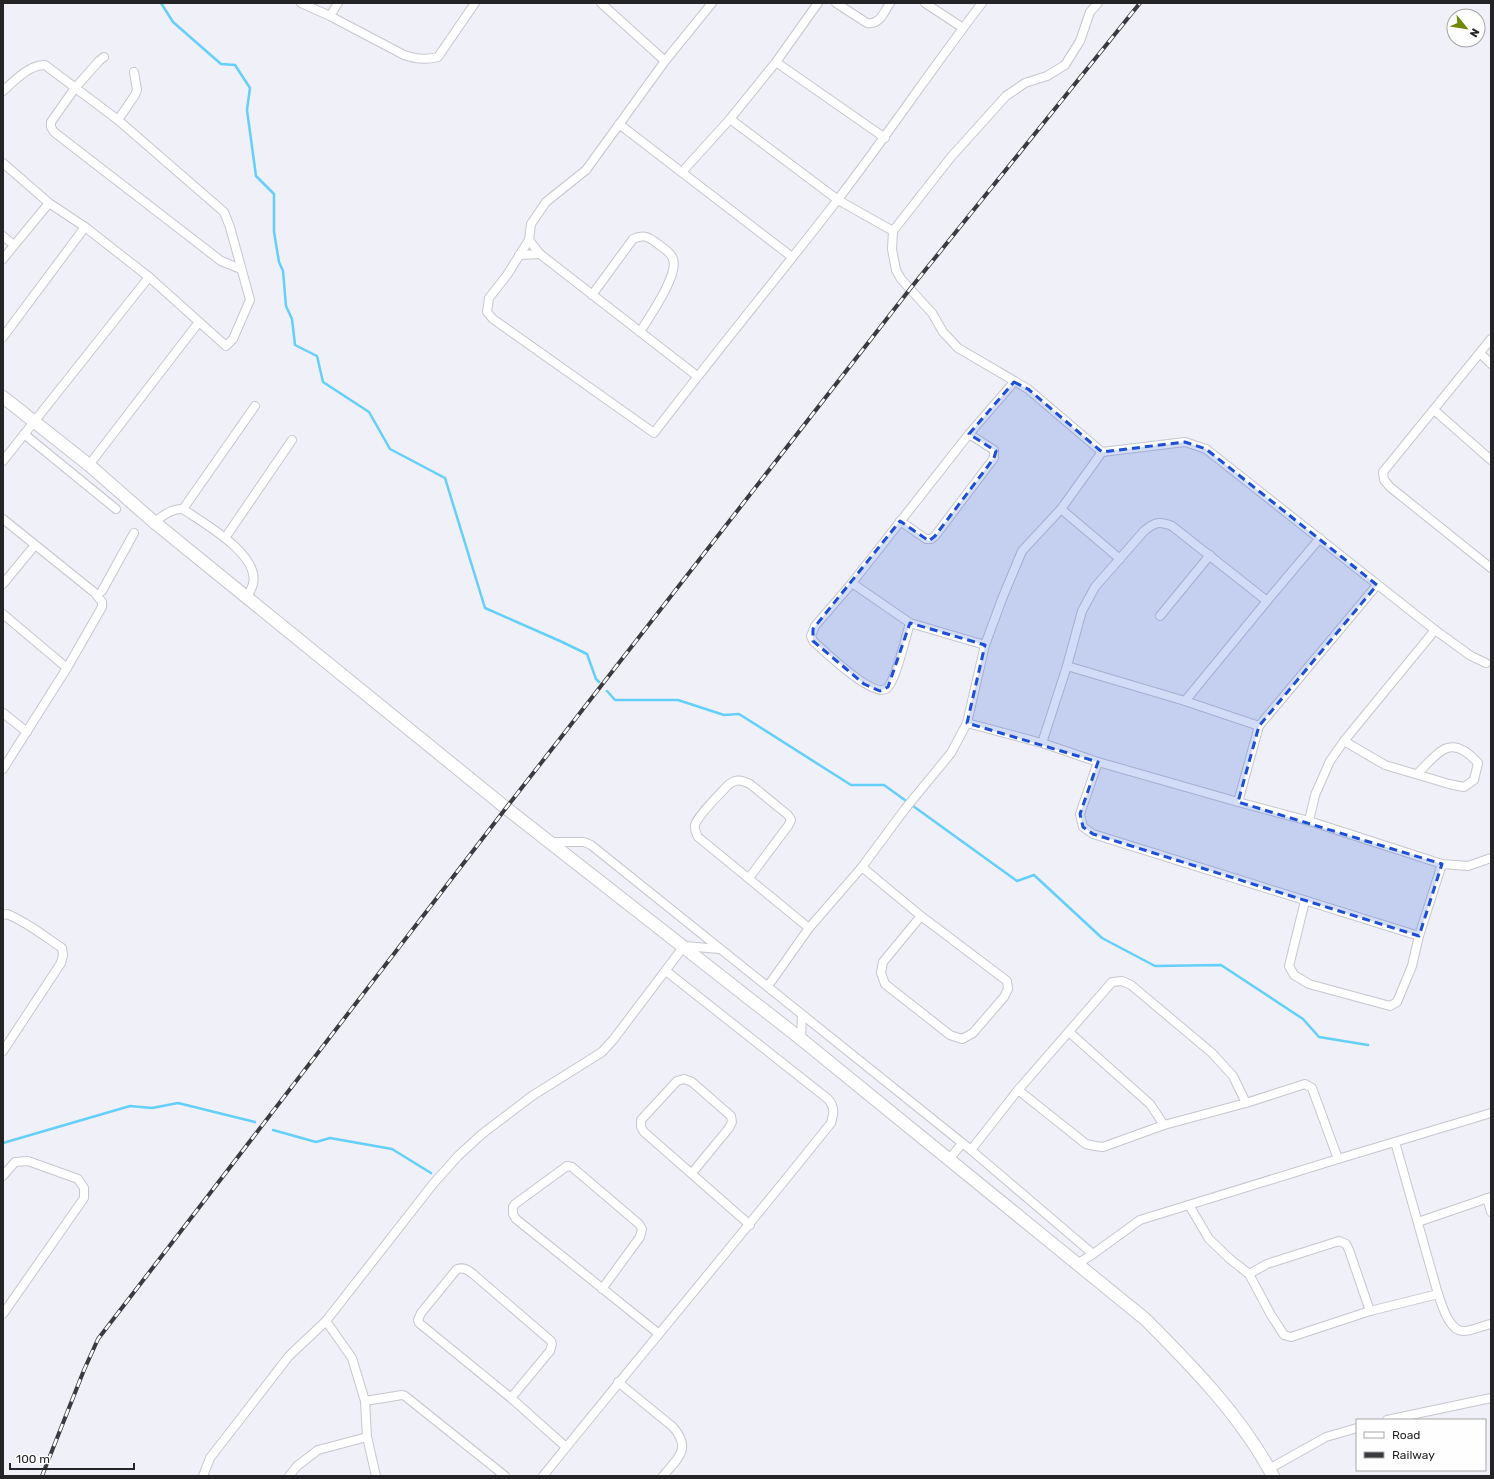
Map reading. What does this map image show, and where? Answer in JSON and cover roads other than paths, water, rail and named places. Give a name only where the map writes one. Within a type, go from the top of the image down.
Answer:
[{"type":"street","points":[[301,3],[330,16],[404,55],[416,59],[438,57],[475,3]]},
{"type":"street","points":[[330,16],[338,3]]},
{"type":"street","points":[[601,3],[665,61]]},
{"type":"street","points":[[712,3],[665,61],[586,170],[546,202],[531,224],[529,240],[507,275],[489,298],[487,312],[493,319],[654,433],[697,376],[838,200],[885,138],[982,3]]},
{"type":"street","points":[[682,172],[730,119],[776,62],[818,3]]},
{"type":"street","points":[[836,3],[867,23],[871,24],[880,19],[890,3]]},
{"type":"street","points":[[925,3],[963,28]]},
{"type":"street","points":[[1098,3],[1090,12],[1080,42],[1065,65],[1047,76],[1025,83],[1006,96],[951,157],[893,231],[892,250],[896,270],[901,279],[932,314],[943,332],[958,348],[1028,389],[1102,452],[1185,442],[1206,449],[1434,630],[1471,656],[1489,662]]},
{"type":"street","points":[[104,57],[76,88],[52,122],[51,127],[54,132],[221,261],[241,269]]},
{"type":"street","points":[[776,62],[885,138]]},
{"type":"street","points":[[3,91],[17,77],[32,68],[45,65],[118,120],[224,212],[230,227],[250,300],[233,339],[226,346],[149,277],[86,226],[49,202],[3,163]]},
{"type":"street","points":[[118,120],[137,90],[134,72]]},
{"type":"street","points":[[730,119],[838,200],[893,231]]},
{"type":"street","points":[[619,124],[792,257]]},
{"type":"street","points":[[3,259],[49,202]]},
{"type":"street","points":[[3,337],[86,226]]},
{"type":"street","points":[[3,236],[14,245]]},
{"type":"street","points":[[592,295],[633,239],[641,236],[650,238],[671,254],[674,261],[674,269],[669,282],[640,332]]},
{"type":"street","points":[[529,240],[540,254],[697,376]]},
{"type":"street","points":[[519,255],[540,254]]},
{"type":"street","points":[[3,461],[149,277]]},
{"type":"street","points":[[89,465],[199,322]]},
{"type":"street","points":[[1491,339],[1384,472],[1384,480],[1390,487],[1491,568]]},
{"type":"street","points":[[1480,354],[1491,364]]},
{"type":"street","points":[[910,623],[894,678],[885,690],[880,690],[864,684],[813,641],[811,636],[815,626],[852,583],[969,434],[1014,382]]},
{"type":"street","points":[[3,397],[89,465],[154,522],[506,808],[801,1039],[1145,1318],[1192,1366],[1238,1421],[1271,1472],[1326,1437],[1356,1428]]},
{"type":"street","points":[[183,509],[255,406]]},
{"type":"street","points":[[1434,410],[1491,460]]},
{"type":"street","points":[[24,434],[116,509]]},
{"type":"street","points":[[900,521],[926,539],[931,539],[934,536],[994,458],[994,450],[969,434]]},
{"type":"street","points":[[225,538],[292,440]]},
{"type":"street","points":[[768,986],[809,928],[862,867],[905,809],[951,753],[967,723],[985,645],[1022,551],[1061,509],[1102,452]]},
{"type":"street","points":[[154,522],[172,510],[183,509],[225,538],[245,556],[250,564],[253,573],[253,583],[247,598]]},
{"type":"street","points":[[1061,509],[1120,559]]},
{"type":"street","points":[[3,519],[95,593],[102,602],[100,612],[67,668],[3,769]]},
{"type":"street","points":[[1042,743],[1067,666],[1082,611],[1095,587],[1144,531],[1153,524],[1163,523],[1172,526],[1268,600]]},
{"type":"street","points":[[102,591],[134,533]]},
{"type":"street","points":[[1185,701],[1320,538]]},
{"type":"street","points":[[3,584],[35,546]]},
{"type":"street","points":[[1160,616],[1210,555]]},
{"type":"street","points":[[852,583],[910,623],[985,645]]},
{"type":"street","points":[[1238,802],[1260,726],[1377,585]]},
{"type":"street","points":[[3,614],[67,668]]},
{"type":"street","points":[[1309,821],[1315,795],[1330,761],[1344,741],[1434,630]]},
{"type":"street","points":[[1067,666],[1185,701],[1260,726]]},
{"type":"street","points":[[3,713],[27,732]]},
{"type":"street","points":[[967,723],[1042,743],[1098,762],[1309,821],[1442,864],[1468,866],[1491,858]]},
{"type":"street","points":[[1344,741],[1385,764],[1448,784],[1464,787],[1474,780],[1478,763],[1468,752],[1455,747],[1440,751],[1417,774]]},
{"type":"street","points":[[1098,762],[1080,814],[1083,827],[1093,834],[1419,936]]},
{"type":"street","points":[[749,878],[791,820],[788,815],[750,784],[743,780],[737,780],[727,786],[697,819],[694,827],[698,837],[809,928]]},
{"type":"street","points":[[550,842],[584,842],[591,845],[962,1142],[1093,1254]]},
{"type":"street","points":[[1305,901],[1288,966],[1294,975],[1309,984],[1390,1006],[1397,1002],[1412,966],[1419,936],[1442,864]]},
{"type":"street","points":[[862,867],[921,916],[1007,982],[1008,989],[1004,997],[973,1033],[962,1038],[950,1035],[885,984],[881,973],[883,962],[921,916]]},
{"type":"street","points":[[3,915],[6,914],[15,917],[36,930],[62,948],[63,956],[61,963],[3,1052]]},
{"type":"street","points":[[684,946],[720,949]]},
{"type":"street","points":[[203,1476],[210,1458],[289,1356],[326,1321],[433,1184],[458,1156],[482,1134],[532,1096],[602,1052],[613,1040],[684,946]]},
{"type":"street","points":[[543,1476],[618,1382],[750,1225],[831,1123],[834,1110],[828,1099],[666,971]]},
{"type":"street","points":[[971,1150],[1018,1090],[1112,982],[1122,981],[1131,985],[1212,1053],[1233,1076],[1246,1103]]},
{"type":"street","points":[[801,1039],[802,1014]]},
{"type":"street","points":[[1069,1032],[1150,1104],[1164,1125]]},
{"type":"street","points":[[692,1173],[729,1128],[732,1122],[731,1116],[692,1082],[684,1079],[677,1081],[641,1120],[641,1127],[644,1132],[750,1225]]},
{"type":"street","points":[[1018,1090],[1086,1144],[1103,1147],[1164,1125],[1246,1103],[1305,1084],[1312,1088],[1338,1158]]},
{"type":"street","points":[[1077,1264],[1140,1220],[1338,1158],[1491,1113]]},
{"type":"street","points":[[949,1160],[962,1142]]},
{"type":"street","points":[[1395,1142],[1438,1294],[1446,1316],[1455,1328],[1464,1332],[1491,1324]]},
{"type":"street","points":[[3,1176],[15,1162],[28,1161],[78,1179],[84,1188],[84,1198],[3,1314]]},
{"type":"street","points":[[602,1289],[640,1237],[642,1229],[639,1224],[572,1167],[567,1166],[515,1204],[513,1207],[513,1214],[516,1219],[602,1289],[658,1334]]},
{"type":"street","points":[[1418,1222],[1489,1197],[1491,1212]]},
{"type":"street","points":[[1190,1204],[1209,1239],[1230,1259],[1249,1274],[1271,1315],[1284,1335],[1291,1337],[1370,1311],[1438,1294]]},
{"type":"street","points":[[1249,1274],[1267,1264],[1339,1241],[1346,1244],[1349,1250],[1370,1311]]},
{"type":"street","points":[[511,1398],[550,1351],[552,1344],[551,1341],[466,1268],[457,1269],[420,1313],[418,1320],[419,1323],[511,1398],[566,1446]]},
{"type":"street","points":[[326,1321],[352,1358],[365,1400],[366,1437],[376,1476]]},
{"type":"street","points":[[618,1382],[680,1435],[683,1446],[680,1456],[663,1476]]},
{"type":"street","points":[[365,1400],[402,1394],[505,1476]]},
{"type":"street","points":[[1392,1419],[1491,1398]]},
{"type":"street","points":[[289,1476],[297,1466],[318,1450],[366,1437]]},
{"type":"waterway","points":[[161,3],[173,22],[221,64],[235,65],[250,88],[247,110],[256,176],[274,194],[274,232],[279,262],[283,271],[286,306],[292,319],[295,345],[317,356],[323,382],[369,412],[390,449],[445,478],[485,608],[587,654],[596,679],[599,682]]},
{"type":"waterway","points":[[607,691],[615,700],[678,700],[724,715],[739,714],[851,785],[884,785],[1017,881],[1034,875],[1102,938],[1155,966],[1221,965],[1303,1019],[1319,1037],[1368,1045]]},
{"type":"waterway","points":[[3,1143],[130,1106],[152,1108],[178,1103],[255,1122]]},
{"type":"waterway","points":[[273,1130],[316,1142],[330,1138],[392,1149],[431,1173]]},
{"type":"railway","points":[[42,1476],[84,1370],[98,1339],[506,808],[910,289],[1140,3]]}]
